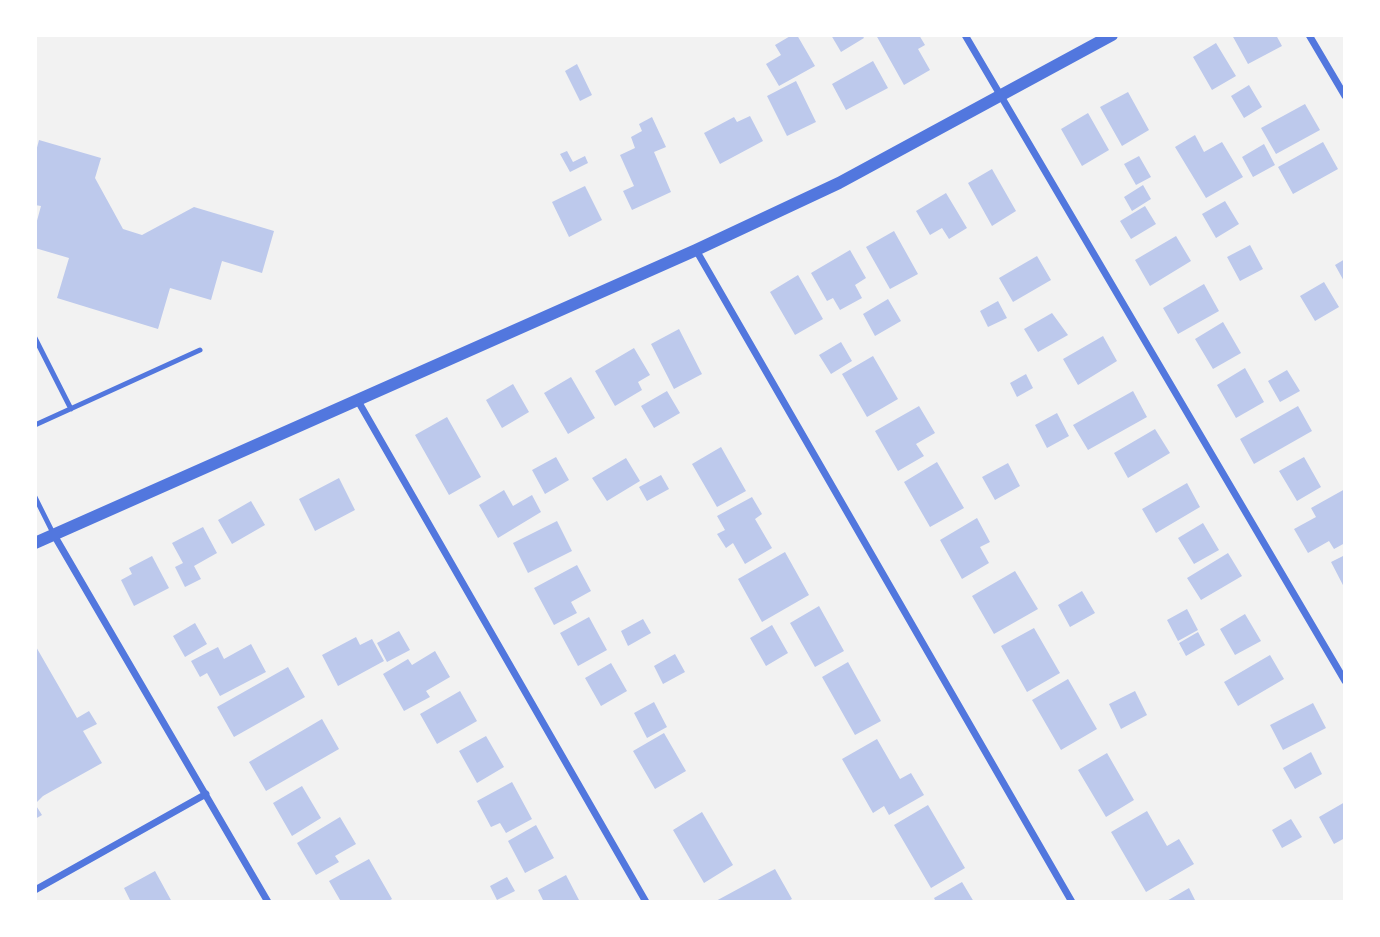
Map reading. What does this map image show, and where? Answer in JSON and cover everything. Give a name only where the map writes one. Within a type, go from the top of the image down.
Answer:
[{"type":"street","points":[[965,35],[1345,681]]},
{"type":"street","points":[[35,544],[696,250],[885,159],[1112,35]]},
{"type":"street","points":[[1309,35],[1345,96]]},
{"type":"street","points":[[696,250],[1072,902]]},
{"type":"street","points":[[358,401],[646,902]]},
{"type":"street","points":[[54,535],[268,902]]},
{"type":"street","points":[[35,891],[206,794]]},
{"type":"lane","points":[[35,338],[71,409]]},
{"type":"lane","points":[[35,425],[200,350]]},
{"type":"lane","points":[[35,497],[54,535]]},
{"type":"building","points":[[797,35],[815,66],[779,86],[766,64],[781,55],[775,45]]},
{"type":"building","points":[[831,35],[862,35],[864,38],[841,52]]},
{"type":"building","points":[[876,35],[919,35],[925,45],[918,49],[930,70],[904,85]]},
{"type":"building","points":[[1232,35],[1276,35],[1282,46],[1248,64]]},
{"type":"building","points":[[1216,43],[1236,76],[1212,90],[1193,57]]},
{"type":"building","points":[[873,61],[888,88],[846,110],[832,84]]},
{"type":"building","points":[[577,64],[592,95],[580,101],[565,71]]},
{"type":"building","points":[[796,81],[816,122],[787,136],[767,96]]},
{"type":"building","points":[[1249,85],[1262,107],[1244,118],[1231,96]]},
{"type":"building","points":[[1128,92],[1149,130],[1122,146],[1100,107]]},
{"type":"building","points":[[1305,104],[1320,130],[1276,154],[1261,128]]},
{"type":"building","points":[[1088,113],[1109,150],[1082,166],[1061,129]]},
{"type":"building","points":[[750,116],[763,141],[720,164],[704,133],[734,117],[737,122]]},
{"type":"building","points":[[652,117],[666,147],[654,152],[671,192],[632,210],[623,191],[634,186],[620,155],[635,148],[631,137],[642,131],[639,124]]},
{"type":"building","points":[[1195,135],[1204,152],[1222,142],[1243,177],[1206,198],[1175,147]]},
{"type":"building","points":[[39,140],[101,158],[95,178],[123,229],[142,235],[194,207],[274,231],[262,273],[222,261],[211,300],[170,288],[158,329],[57,298],[69,258],[35,248],[35,228],[41,206],[35,205],[35,155]]},
{"type":"building","points":[[1323,142],[1338,169],[1293,194],[1278,167]]},
{"type":"building","points":[[1264,144],[1275,165],[1253,177],[1242,157]]},
{"type":"building","points":[[567,151],[573,162],[585,156],[588,163],[570,172],[560,154]]},
{"type":"building","points":[[1139,156],[1151,177],[1136,185],[1124,164]]},
{"type":"building","points":[[992,169],[1016,211],[992,226],[968,183]]},
{"type":"building","points":[[1143,185],[1151,199],[1132,211],[1124,197]]},
{"type":"building","points":[[585,186],[602,220],[569,237],[552,202]]},
{"type":"building","points":[[946,193],[967,228],[949,239],[942,228],[930,235],[916,211]]},
{"type":"building","points":[[1225,201],[1239,224],[1216,238],[1202,214]]},
{"type":"building","points":[[1145,206],[1156,224],[1131,239],[1120,221]]},
{"type":"building","points":[[894,231],[918,274],[890,289],[866,247]]},
{"type":"building","points":[[1176,236],[1191,261],[1150,286],[1135,260]]},
{"type":"building","points":[[1250,245],[1263,269],[1240,281],[1227,257]]},
{"type":"building","points":[[850,250],[866,278],[855,285],[862,298],[840,310],[833,298],[827,301],[811,273]]},
{"type":"building","points":[[1037,256],[1051,280],[1013,302],[999,278]]},
{"type":"building","points":[[1345,259],[1345,283],[1335,265]]},
{"type":"building","points":[[798,275],[823,319],[795,335],[770,292]]},
{"type":"building","points":[[1324,282],[1339,307],[1315,321],[1300,296]]},
{"type":"building","points":[[1204,284],[1219,311],[1178,334],[1163,308]]},
{"type":"building","points":[[888,299],[901,321],[875,336],[863,314]]},
{"type":"building","points":[[998,301],[1007,318],[988,327],[980,311]]},
{"type":"building","points":[[1052,313],[1068,335],[1038,352],[1024,329]]},
{"type":"building","points":[[1223,322],[1241,353],[1213,369],[1195,339]]},
{"type":"building","points":[[679,329],[702,374],[674,389],[651,344]]},
{"type":"building","points":[[1103,336],[1117,361],[1078,385],[1063,359]]},
{"type":"building","points":[[841,342],[852,361],[831,374],[819,355]]},
{"type":"building","points":[[634,348],[650,375],[638,382],[642,390],[615,406],[595,371]]},
{"type":"building","points":[[873,356],[898,399],[867,417],[842,374]]},
{"type":"building","points":[[1245,368],[1264,402],[1236,418],[1217,385]]},
{"type":"building","points":[[1287,370],[1300,391],[1280,402],[1268,381]]},
{"type":"building","points":[[1026,374],[1033,388],[1017,397],[1010,383]]},
{"type":"building","points":[[571,377],[595,418],[568,434],[544,393]]},
{"type":"building","points":[[513,384],[529,412],[502,428],[486,400]]},
{"type":"building","points":[[667,391],[680,413],[654,428],[641,406]]},
{"type":"building","points":[[1133,391],[1147,417],[1088,450],[1073,425]]},
{"type":"building","points":[[919,406],[935,433],[916,444],[924,456],[898,471],[875,431]]},
{"type":"building","points":[[1298,406],[1312,431],[1254,464],[1240,439]]},
{"type":"building","points":[[1057,413],[1069,436],[1047,448],[1035,425]]},
{"type":"building","points":[[447,417],[481,477],[449,495],[415,435]]},
{"type":"building","points":[[1155,429],[1170,453],[1128,478],[1114,453]]},
{"type":"building","points":[[721,447],[746,491],[717,507],[692,464]]},
{"type":"building","points":[[556,457],[569,480],[545,494],[532,470]]},
{"type":"building","points":[[1304,457],[1321,487],[1297,501],[1279,471]]},
{"type":"building","points":[[626,458],[640,481],[607,501],[592,478]]},
{"type":"building","points":[[937,462],[964,508],[930,527],[904,482]]},
{"type":"building","points":[[1008,463],[1020,486],[995,500],[982,477]]},
{"type":"building","points":[[661,475],[669,489],[647,501],[639,487]]},
{"type":"building","points":[[339,478],[355,510],[315,531],[299,499]]},
{"type":"building","points":[[1187,483],[1200,507],[1156,533],[1142,509]]},
{"type":"building","points":[[1345,489],[1345,543],[1334,549],[1329,541],[1308,553],[1294,529],[1316,517],[1311,508]]},
{"type":"building","points":[[504,490],[513,506],[532,495],[541,512],[498,538],[479,505]]},
{"type":"building","points":[[752,497],[762,514],[755,519],[772,548],[745,564],[733,543],[726,548],[717,534],[725,530],[717,516]]},
{"type":"building","points":[[251,501],[265,525],[232,544],[218,520]]},
{"type":"building","points":[[977,518],[990,542],[980,547],[989,563],[962,579],[940,540]]},
{"type":"building","points":[[557,521],[572,551],[528,573],[513,543]]},
{"type":"building","points":[[1203,523],[1219,550],[1194,564],[1178,538]]},
{"type":"building","points":[[203,527],[217,553],[194,566],[201,579],[185,587],[175,567],[183,563],[172,543]]},
{"type":"building","points":[[785,552],[809,595],[762,622],[738,579]]},
{"type":"building","points":[[1228,553],[1242,576],[1201,600],[1187,578]]},
{"type":"building","points":[[1345,555],[1345,589],[1331,562]]},
{"type":"building","points":[[152,556],[169,588],[134,606],[121,580],[132,574],[129,568]]},
{"type":"building","points":[[577,565],[591,591],[571,602],[577,613],[554,625],[534,588]]},
{"type":"building","points":[[1015,571],[1038,609],[994,634],[972,596]]},
{"type":"building","points":[[1082,591],[1095,613],[1070,627],[1058,605]]},
{"type":"building","points":[[819,606],[844,651],[815,667],[790,623]]},
{"type":"building","points":[[1187,609],[1198,630],[1178,641],[1167,620]]},
{"type":"building","points":[[1245,614],[1261,641],[1235,655],[1220,629]]},
{"type":"building","points":[[589,617],[607,650],[578,666],[560,633]]},
{"type":"building","points":[[643,619],[651,633],[628,646],[621,631]]},
{"type":"building","points":[[195,623],[207,644],[185,657],[173,636]]},
{"type":"building","points":[[772,625],[788,653],[766,666],[750,638]]},
{"type":"building","points":[[1034,628],[1060,673],[1027,692],[1001,646]]},
{"type":"building","points":[[399,631],[410,650],[387,662],[377,643]]},
{"type":"building","points":[[1198,632],[1205,645],[1186,656],[1179,643]]},
{"type":"building","points":[[356,637],[360,645],[372,639],[384,661],[338,686],[322,655]]},
{"type":"building","points":[[251,644],[266,672],[220,696],[207,673],[200,677],[191,661],[218,647],[224,659]]},
{"type":"building","points":[[35,645],[77,718],[89,711],[97,724],[83,731],[102,763],[43,796],[35,804]]},
{"type":"building","points":[[435,651],[450,677],[426,691],[430,697],[404,711],[383,674],[408,659],[412,665]]},
{"type":"building","points":[[675,654],[685,672],[663,684],[654,666]]},
{"type":"building","points":[[1270,655],[1284,679],[1238,706],[1224,682]]},
{"type":"building","points":[[848,662],[881,721],[855,735],[822,677]]},
{"type":"building","points":[[611,663],[627,691],[601,706],[585,678]]},
{"type":"building","points":[[288,667],[305,697],[234,737],[217,707]]},
{"type":"building","points":[[1068,679],[1097,729],[1061,750],[1032,700]]},
{"type":"building","points":[[460,691],[477,721],[437,744],[420,714]]},
{"type":"building","points":[[1135,691],[1147,715],[1121,729],[1109,704]]},
{"type":"building","points":[[654,702],[667,727],[647,738],[634,713]]},
{"type":"building","points":[[1313,703],[1326,728],[1283,750],[1270,725]]},
{"type":"building","points":[[322,719],[339,749],[266,791],[249,762]]},
{"type":"building","points":[[664,733],[686,771],[655,789],[633,751]]},
{"type":"building","points":[[486,736],[504,767],[477,783],[459,751]]},
{"type":"building","points":[[877,739],[900,779],[911,773],[924,795],[889,815],[884,806],[873,813],[842,759]]},
{"type":"building","points":[[1311,752],[1322,774],[1295,789],[1283,768]]},
{"type":"building","points":[[1107,753],[1134,800],[1106,817],[1078,770]]},
{"type":"building","points":[[512,782],[532,819],[506,833],[500,823],[491,827],[477,801]]},
{"type":"building","points":[[302,786],[321,818],[292,836],[273,803]]},
{"type":"building","points":[[1345,802],[1345,838],[1334,844],[1319,817]]},
{"type":"building","points":[[35,804],[42,815],[35,819]]},
{"type":"building","points":[[928,805],[965,868],[931,888],[894,825]]},
{"type":"building","points":[[1147,811],[1167,846],[1179,839],[1194,864],[1146,892],[1111,832]]},
{"type":"building","points":[[702,812],[733,865],[704,883],[673,830]]},
{"type":"building","points":[[340,817],[356,844],[335,856],[339,862],[316,875],[297,843]]},
{"type":"building","points":[[1291,819],[1302,837],[1282,848],[1272,830]]},
{"type":"building","points":[[536,825],[554,858],[525,873],[508,841]]},
{"type":"building","points":[[369,859],[392,899],[387,902],[336,902],[340,900],[329,881]]},
{"type":"building","points":[[775,869],[792,899],[786,902],[714,902]]},
{"type":"building","points":[[155,871],[172,902],[131,902],[124,888]]},
{"type":"building","points":[[566,875],[580,902],[544,902],[538,890]]},
{"type":"building","points":[[507,877],[515,891],[497,900],[490,886]]},
{"type":"building","points":[[962,882],[974,902],[936,902],[934,898]]},
{"type":"building","points":[[1189,888],[1196,902],[1165,902]]}]
